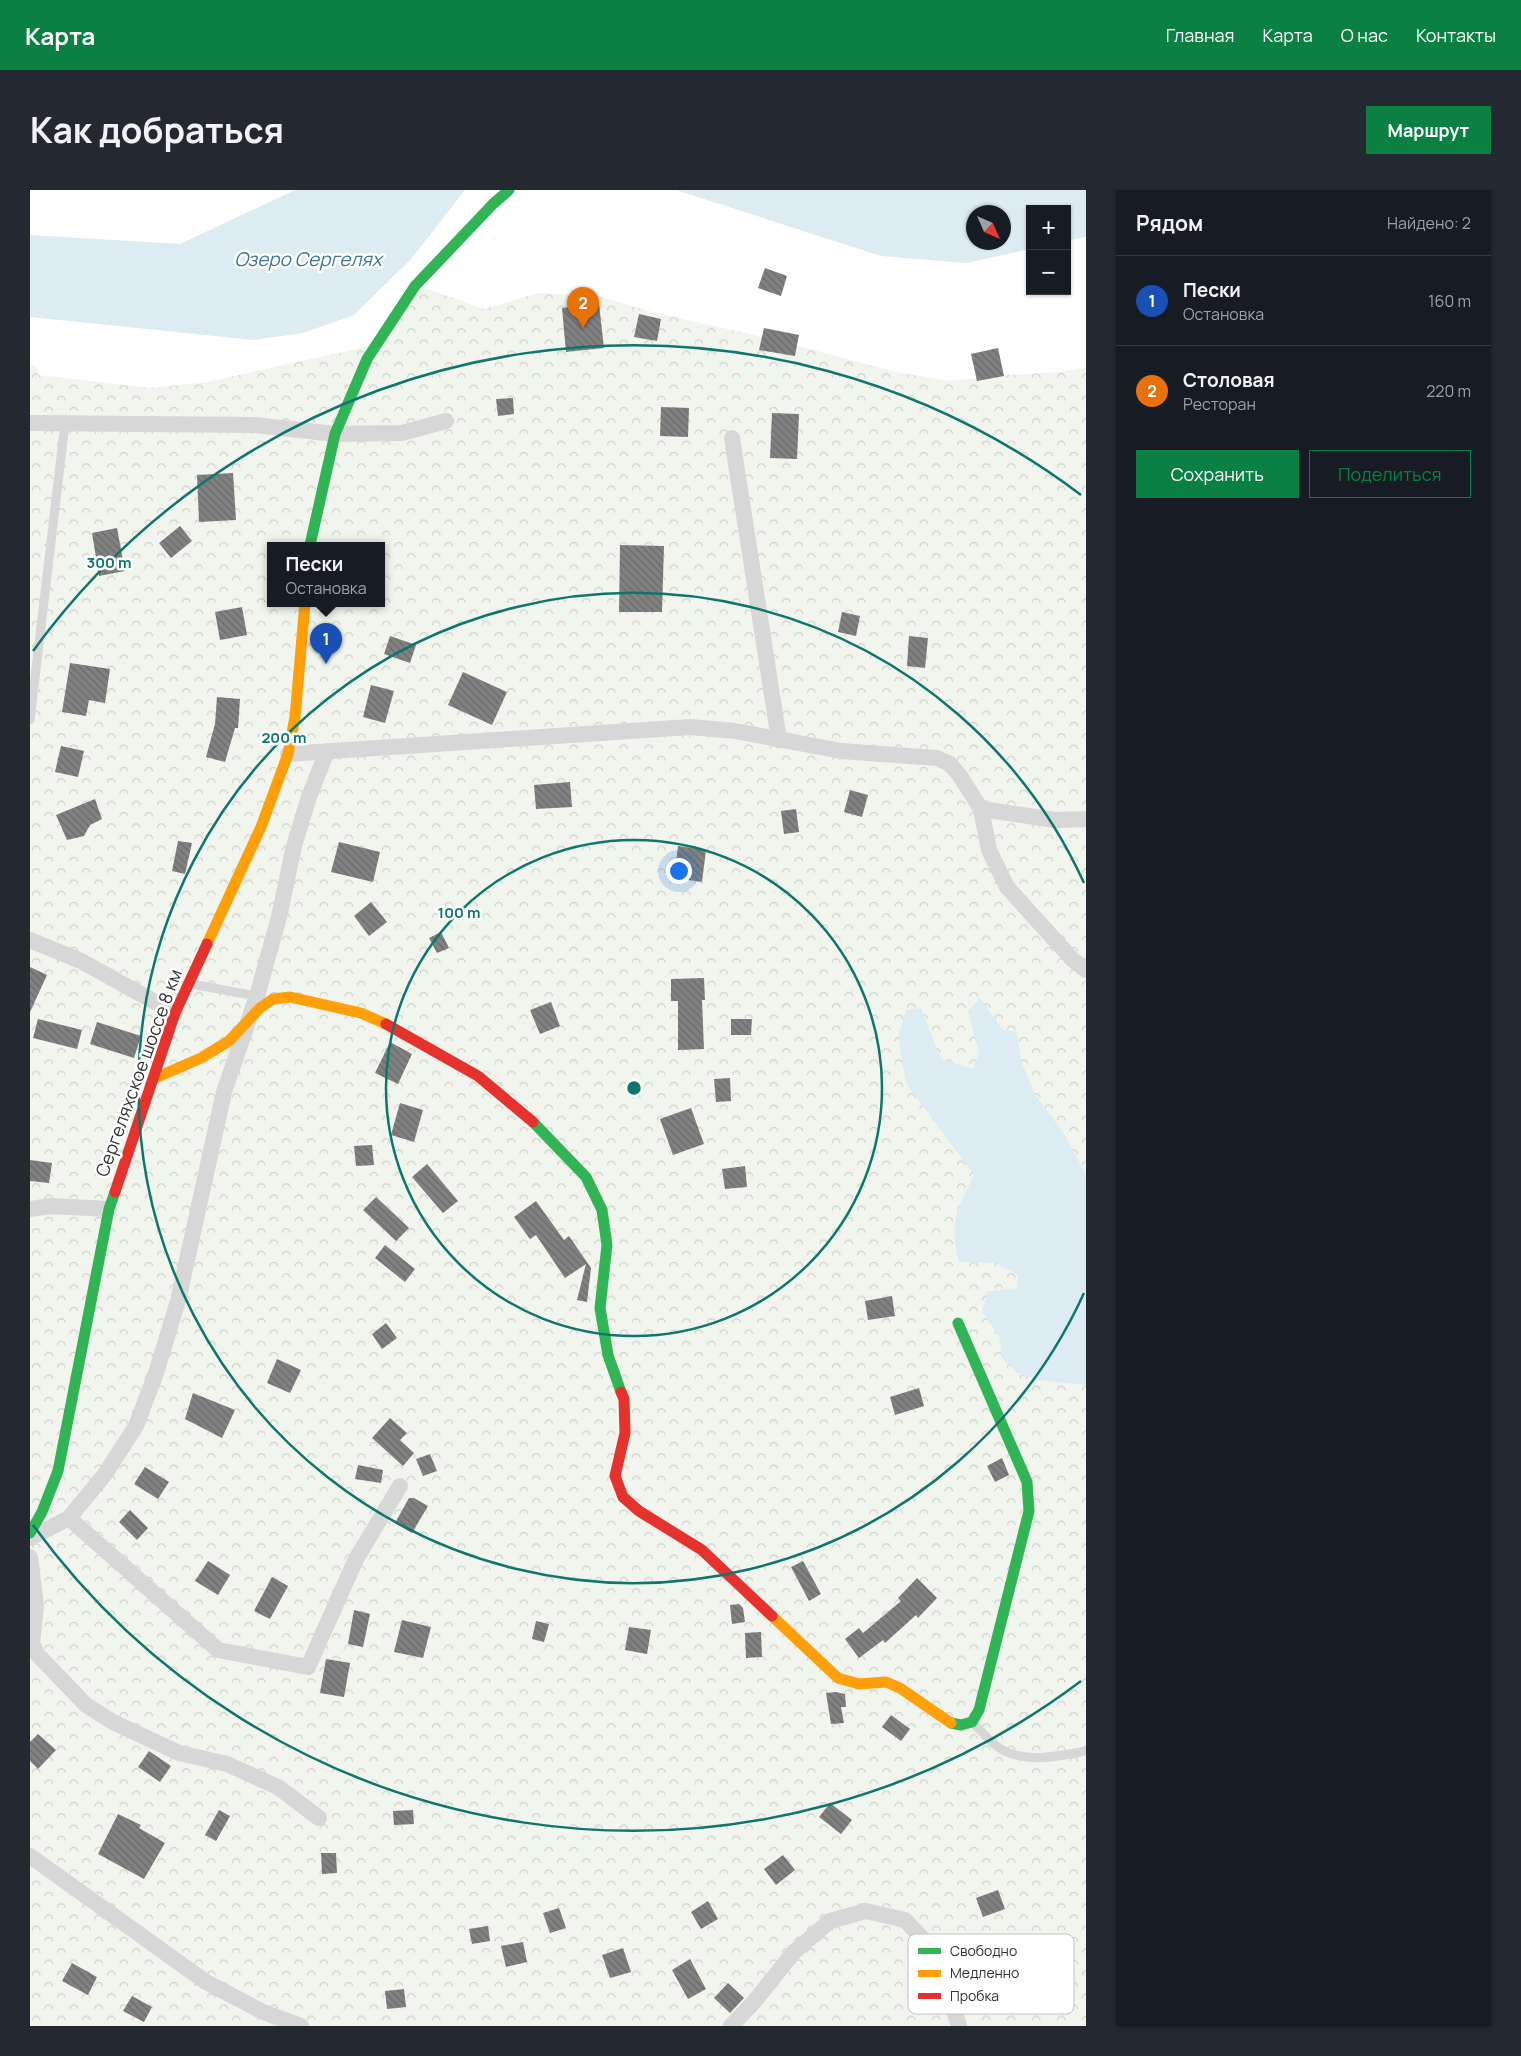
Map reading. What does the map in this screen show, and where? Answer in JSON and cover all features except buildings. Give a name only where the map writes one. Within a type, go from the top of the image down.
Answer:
[{"type":"street","points":[[311,542],[335,434],[366,359],[415,286],[509,190]]},
{"type":"street","points":[[30,424],[255,425],[335,434],[402,433],[446,421]]},
{"type":"street","points":[[732,438],[779,740]]},
{"type":"street","name":"Сергеляхское шоссе 8 км","points":[[30,1533],[42,1512],[58,1471],[109,1209],[175,1013],[261,827],[288,754],[295,717],[305,607]]},
{"type":"street","points":[[288,754],[690,727],[735,731],[841,751],[937,758],[950,764],[981,808],[989,850],[1007,888],[1073,960],[1086,970]]},
{"type":"street","points":[[30,1538],[69,1518],[105,1474],[136,1426],[156,1373],[178,1301],[224,1092],[257,996],[279,917],[294,846],[309,797],[327,751]]},
{"type":"street","points":[[981,808],[1055,820],[1086,819]]},
{"type":"street","points":[[30,940],[81,960],[175,1013]]},
{"type":"street","points":[[153,1079],[201,1058],[229,1041],[273,999],[290,997],[361,1013],[432,1048],[478,1076],[538,1126],[586,1177],[602,1210],[607,1245],[600,1308],[608,1355],[624,1399],[625,1433],[615,1476],[623,1496],[639,1511],[702,1550],[838,1678],[859,1684],[886,1682],[900,1688],[950,1723],[961,1725],[972,1722],[978,1710],[1029,1511],[1027,1482],[958,1323]]},
{"type":"street","points":[[30,1209],[50,1206],[109,1209]]},
{"type":"street","points":[[69,1518],[218,1650],[308,1667],[356,1559],[400,1486]]},
{"type":"street","points":[[30,1557],[36,1606],[32,1643],[37,1654],[86,1705],[113,1722],[179,1753],[227,1764],[278,1787],[319,1818]]},
{"type":"street","points":[[30,1856],[206,1982],[266,2019],[301,2026]]},
{"type":"street","points":[[731,2026],[754,2002],[794,1952],[830,1921],[866,1911],[905,1920],[918,1934]]},
{"type":"street","points":[[955,2014],[959,2026]]},
{"type":"lane","points":[[30,720],[65,423]]},
{"type":"lane","points":[[188,984],[257,996]]},
{"type":"lane","points":[[972,1722],[1001,1749],[1025,1758],[1056,1757],[1086,1751]]},
{"type":"green space","points":[[423,287],[484,309],[538,293],[598,296],[652,312],[776,340],[896,372],[950,381],[1061,372],[1086,367],[1086,2026],[30,2026],[30,365],[36,365],[38,375],[150,388],[207,382],[379,344]]},
{"type":"water","name":"Озеро Сергелях","points":[[295,190],[465,190],[411,259],[354,315],[303,333],[254,340],[30,317],[30,235],[180,244]]},
{"type":"water","points":[[676,190],[1086,190],[1086,237],[1071,240],[1071,205],[1026,205],[1026,250],[966,263],[881,256]]},
{"type":"water","points":[[980,998],[1003,1030],[1017,1032],[1021,1061],[1035,1094],[1063,1132],[1086,1174],[1086,1385],[1039,1380],[1017,1373],[1002,1358],[999,1336],[982,1311],[988,1291],[1017,1289],[1018,1275],[996,1263],[959,1262],[955,1236],[956,1217],[974,1175],[906,1083],[898,1037],[906,1010],[921,1008],[941,1059],[973,1069],[979,1053],[968,1011]]},
{"type":"traffic: fast","points":[[311,542],[335,434],[367,359],[415,286],[493,204],[509,190]]},
{"type":"traffic: fast","points":[[533,1122],[586,1177],[602,1210],[607,1245],[600,1308],[608,1355],[621,1392]]},
{"type":"traffic: fast","points":[[30,1533],[42,1512],[58,1471],[109,1209],[115,1192]]},
{"type":"traffic: fast","points":[[951,1723],[961,1725],[972,1722],[979,1710],[1029,1511],[1027,1482],[958,1323]]},
{"type":"traffic: slow","points":[[207,944],[261,827],[288,754],[295,717],[305,607]]},
{"type":"traffic: slow","points":[[153,1079],[201,1058],[229,1041],[260,1008],[273,999],[290,997],[361,1013],[386,1024]]},
{"type":"traffic: slow","points":[[772,1616],[838,1678],[859,1684],[886,1682],[900,1688],[951,1723]]},
{"type":"traffic: jam","points":[[115,1192],[175,1013],[207,944]]},
{"type":"traffic: jam","points":[[386,1024],[478,1076],[533,1122]]},
{"type":"traffic: jam","points":[[621,1392],[624,1399],[625,1433],[615,1476],[623,1497],[639,1511],[702,1550],[772,1616]]},
{"type":"place","name":"Столовая","points":[[583,328]]},
{"type":"place","name":"Пески","points":[[326,664]]}]
